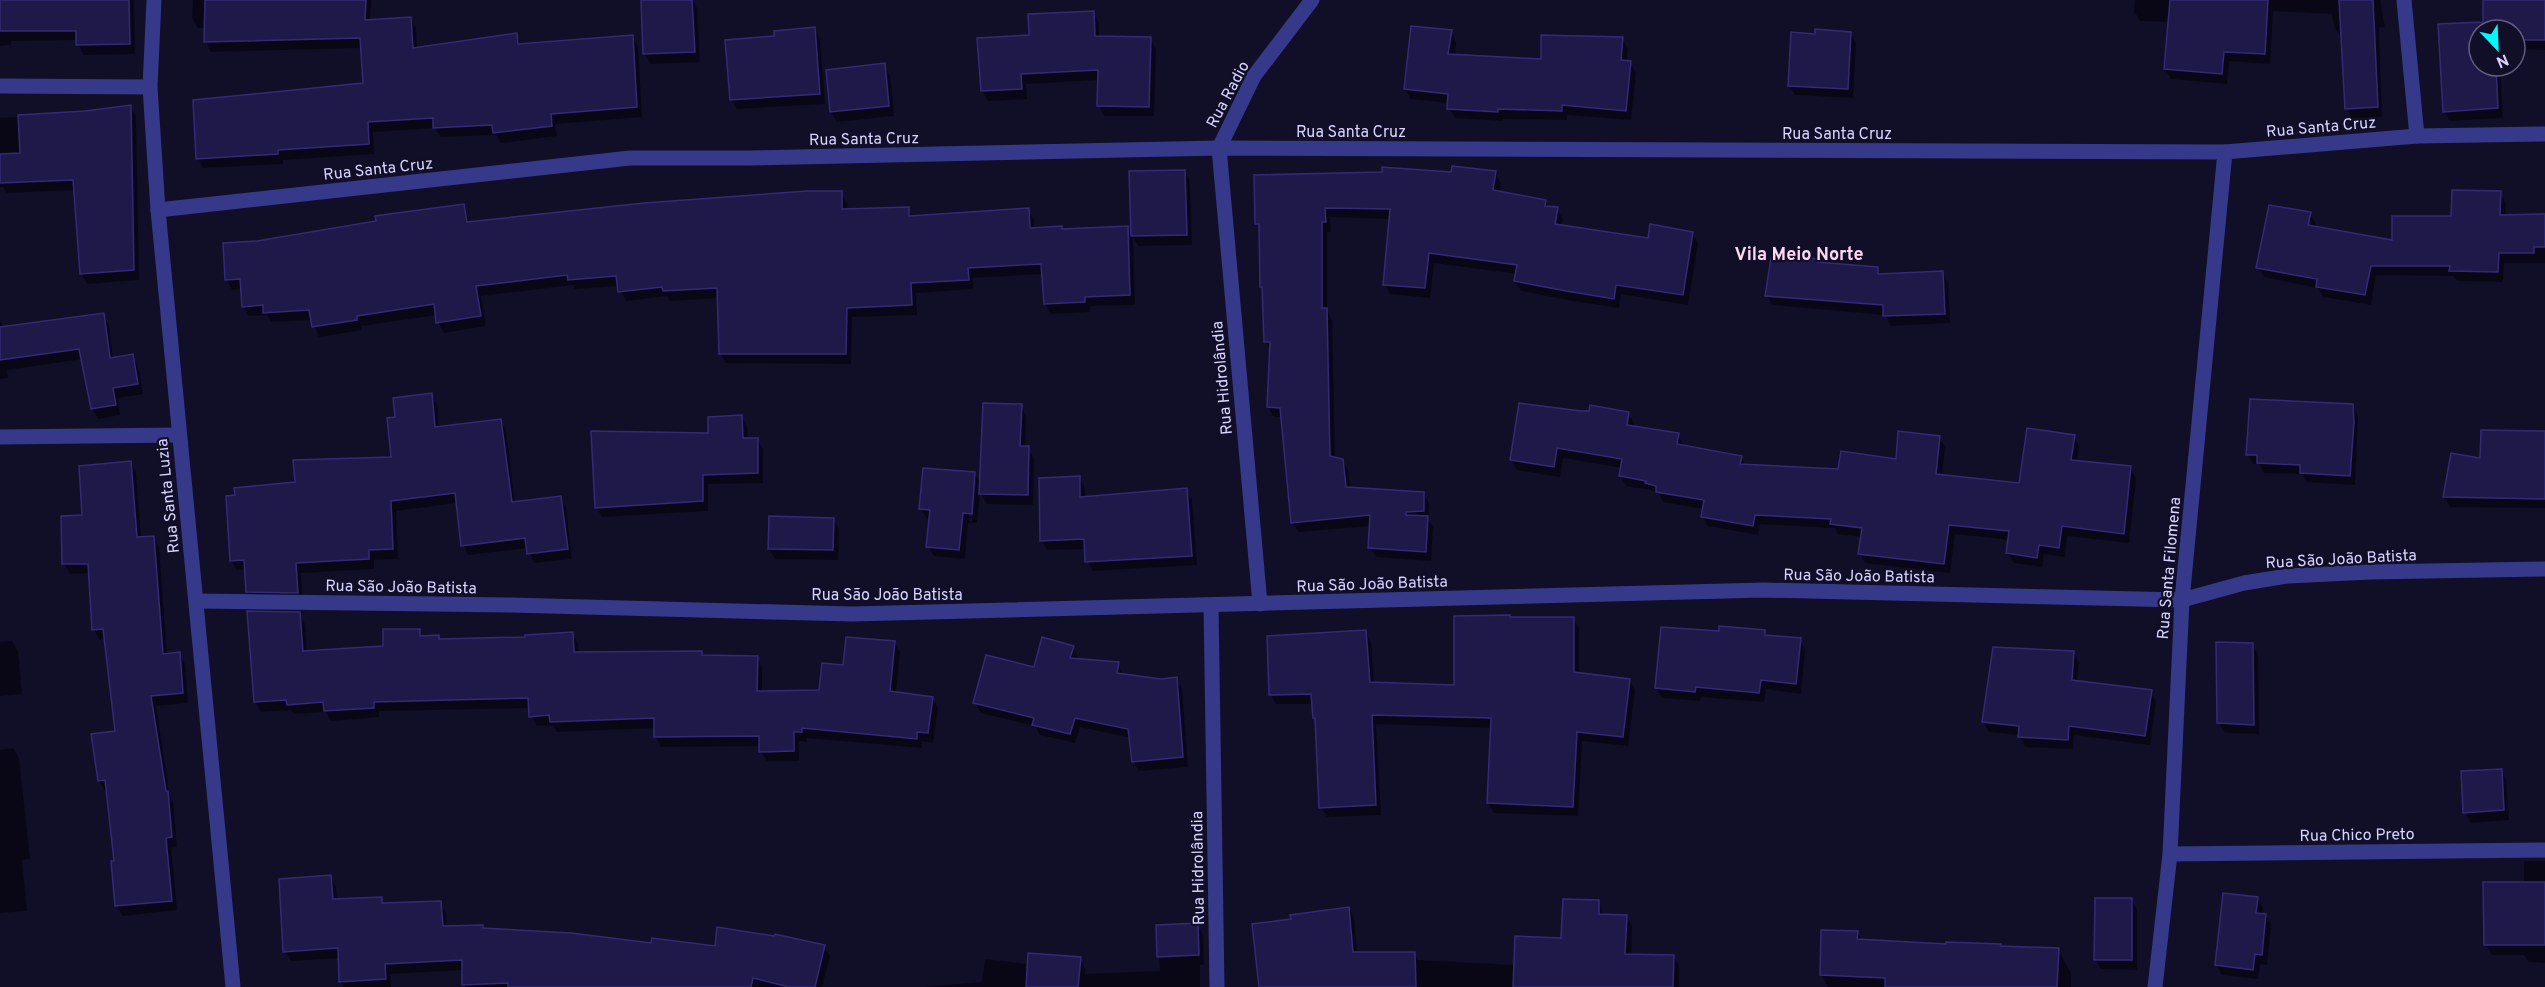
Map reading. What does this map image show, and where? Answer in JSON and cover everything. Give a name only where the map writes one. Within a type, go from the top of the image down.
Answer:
[{"type":"street","name":"Rua Santa Luzia","points":[[154,0],[150,87],[158,210],[233,987]]},
{"type":"street","name":"Rua Radio","points":[[1219,148],[1254,76],[1312,0]]},
{"type":"street","points":[[2404,0],[2417,136]]},
{"type":"street","points":[[0,86],[150,87]]},
{"type":"street","name":"Rua Santa Cruz","points":[[158,210],[630,158],[749,158],[1219,148],[2225,152],[2417,136],[2545,134]]},
{"type":"street","name":"Rua Hidrolândia","points":[[1219,148],[1260,604]]},
{"type":"street","name":"Rua Santa Filomena","points":[[2155,987],[2170,854],[2182,600],[2225,152]]},
{"type":"street","points":[[0,437],[178,435]]},
{"type":"street","name":"Rua São João Batista","points":[[197,601],[511,605],[852,614],[1764,590],[2182,600],[2244,583],[2288,576],[2545,569]]},
{"type":"street","name":"Rua Hidrolândia","points":[[1211,605],[1217,987]]},
{"type":"street","name":"Rua Chico Preto","points":[[2170,854],[2545,850]]},
{"type":"building","points":[[0,0],[129,0],[130,44],[76,45],[76,31],[0,31]]},
{"type":"building","points":[[205,0],[366,0],[365,20],[411,17],[413,48],[517,33],[518,44],[633,35],[637,107],[551,114],[552,126],[493,133],[492,125],[433,128],[433,118],[368,122],[369,144],[278,150],[278,154],[196,159],[193,100],[363,83],[360,38],[204,42]]},
{"type":"building","points":[[641,0],[692,0],[695,52],[643,54]]},
{"type":"building","points":[[2170,0],[2268,0],[2265,54],[2224,52],[2222,74],[2164,69]]},
{"type":"building","points":[[2339,0],[2373,0],[2378,107],[2345,109]]},
{"type":"building","points":[[2483,0],[2545,0],[2545,40],[2527,40],[2527,18],[2483,18]]},
{"type":"building","points":[[1094,11],[1095,36],[1151,37],[1149,107],[1097,106],[1098,70],[1021,74],[1022,89],[981,91],[977,38],[1029,35],[1028,14]]},
{"type":"building","points":[[2467,23],[2467,78],[2497,78],[2498,108],[2443,112],[2438,24]]},
{"type":"building","points":[[1411,26],[1452,30],[1448,54],[1541,59],[1541,35],[1623,37],[1621,60],[1631,61],[1626,111],[1562,105],[1562,111],[1498,109],[1498,112],[1447,109],[1448,94],[1404,89]]},
{"type":"building","points":[[815,27],[820,94],[730,100],[725,40],[774,36],[774,31]]},
{"type":"building","points":[[1815,29],[1851,32],[1848,89],[1788,86],[1791,32],[1815,34]]},
{"type":"building","points":[[885,63],[889,106],[830,112],[826,70]]},
{"type":"building","points":[[131,105],[134,270],[80,274],[73,180],[0,183],[0,154],[20,153],[18,115],[85,111]]},
{"type":"building","points":[[1452,166],[1496,171],[1493,190],[1546,200],[1545,206],[1558,207],[1555,224],[1648,238],[1650,224],[1693,232],[1683,295],[1616,285],[1614,299],[1514,281],[1517,265],[1429,253],[1425,288],[1383,285],[1390,209],[1325,208],[1326,222],[1322,222],[1322,308],[1327,308],[1330,456],[1343,459],[1346,487],[1424,492],[1424,511],[1406,512],[1406,515],[1428,516],[1426,552],[1368,548],[1370,515],[1291,523],[1280,408],[1267,407],[1270,342],[1264,342],[1259,224],[1255,224],[1254,175],[1382,172],[1382,167],[1451,172]]},
{"type":"building","points":[[1185,170],[1187,235],[1131,236],[1129,171]]},
{"type":"building","points":[[2452,190],[2501,191],[2500,215],[2545,214],[2545,247],[2534,247],[2534,253],[2499,253],[2498,272],[2449,271],[2450,266],[2371,266],[2365,295],[2316,287],[2317,279],[2256,268],[2269,205],[2311,212],[2308,225],[2392,240],[2392,216],[2451,216]]},
{"type":"building","points":[[807,191],[842,191],[842,209],[909,207],[909,216],[1029,208],[1030,228],[1128,226],[1130,295],[1085,297],[1085,302],[1044,304],[1041,264],[968,268],[969,280],[911,283],[912,305],[847,308],[846,354],[719,354],[717,288],[663,291],[662,287],[618,292],[616,276],[568,280],[567,275],[476,286],[481,316],[436,323],[434,304],[357,316],[357,320],[312,327],[309,310],[263,313],[263,305],[242,307],[240,279],[225,280],[223,243],[257,241],[376,221],[375,216],[464,204],[467,222],[644,203]]},
{"type":"building","points":[[1772,252],[1818,259],[1817,262],[1878,267],[1878,274],[1943,271],[1945,314],[1883,316],[1883,305],[1765,296]]},
{"type":"building","points":[[104,313],[110,358],[133,354],[138,384],[113,388],[116,405],[91,409],[79,349],[0,360],[0,327]]},
{"type":"building","points":[[432,393],[435,427],[501,419],[512,502],[561,496],[568,549],[527,554],[525,538],[461,546],[455,493],[391,501],[393,549],[369,550],[369,559],[296,563],[298,593],[246,592],[244,560],[230,561],[226,496],[235,495],[234,488],[295,482],[293,460],[391,457],[387,418],[395,417],[393,398]]},
{"type":"building","points":[[2250,399],[2353,404],[2350,476],[2300,473],[2300,465],[2257,463],[2257,455],[2246,455]]},
{"type":"building","points":[[983,403],[1022,404],[1020,446],[1029,446],[1028,495],[979,494]]},
{"type":"building","points":[[1519,403],[1581,411],[1589,411],[1590,405],[1629,412],[1627,425],[1679,433],[1677,444],[1742,456],[1740,464],[1838,469],[1841,451],[1896,459],[1898,431],[1940,436],[1936,474],[2019,483],[2027,428],[2075,435],[2071,460],[2131,466],[2124,534],[2062,526],[2059,548],[2039,545],[2037,558],[2006,553],[2009,531],[1949,525],[1944,564],[1858,554],[1862,528],[1830,524],[1831,519],[1755,515],[1753,526],[1701,517],[1704,500],[1656,492],[1656,486],[1645,483],[1646,481],[1619,476],[1622,459],[1557,448],[1554,467],[1510,460]]},
{"type":"building","points":[[742,415],[743,438],[758,438],[758,473],[703,475],[703,501],[595,508],[591,431],[708,433],[708,417]]},
{"type":"building","points":[[2481,430],[2545,431],[2545,499],[2443,497],[2451,453],[2480,458]]},
{"type":"building","points":[[131,461],[137,537],[154,536],[163,654],[180,652],[183,693],[151,696],[166,791],[168,791],[172,837],[166,838],[172,901],[115,906],[111,861],[114,861],[105,780],[98,781],[91,734],[115,731],[103,629],[92,630],[88,564],[62,564],[61,516],[82,515],[79,466]]},
{"type":"building","points":[[923,468],[975,472],[972,514],[963,513],[959,550],[926,547],[930,510],[919,509]]},
{"type":"building","points":[[1080,476],[1080,497],[1187,488],[1192,556],[1085,562],[1084,539],[1040,541],[1039,478]]},
{"type":"building","points":[[769,516],[834,518],[833,550],[768,549]]},
{"type":"building","points":[[247,611],[300,612],[303,651],[383,646],[383,629],[420,629],[420,636],[439,635],[439,639],[525,637],[525,635],[573,632],[574,652],[702,651],[702,655],[758,656],[757,691],[819,690],[822,663],[843,665],[846,637],[895,641],[890,691],[933,697],[928,733],[917,732],[917,739],[802,728],[802,732],[794,732],[794,751],[759,752],[759,736],[654,737],[654,718],[550,722],[549,715],[529,717],[528,698],[374,702],[374,708],[324,711],[323,702],[287,705],[286,700],[254,702]]},
{"type":"building","points":[[1510,615],[1510,617],[1574,617],[1574,672],[1630,679],[1623,737],[1577,732],[1573,807],[1487,803],[1491,718],[1372,715],[1376,805],[1319,808],[1315,718],[1313,718],[1311,694],[1269,695],[1267,636],[1366,630],[1370,682],[1454,685],[1454,616]]},
{"type":"building","points":[[1719,626],[1765,630],[1765,635],[1801,638],[1796,684],[1761,680],[1759,693],[1696,687],[1695,692],[1655,688],[1661,627],[1719,631]]},
{"type":"building","points":[[1042,637],[1074,646],[1070,658],[1119,662],[1117,673],[1161,679],[1177,677],[1183,757],[1132,762],[1128,729],[1075,718],[1070,734],[1032,725],[1034,718],[973,703],[986,655],[1034,667]]},
{"type":"building","points":[[2216,642],[2253,643],[2254,725],[2217,723]]},
{"type":"building","points":[[1993,647],[2074,651],[2072,680],[2152,690],[2145,736],[2069,726],[2068,740],[2018,737],[2019,726],[1982,722]]},
{"type":"building","points":[[2502,769],[2504,810],[2463,813],[2461,771]]},
{"type":"building","points":[[331,875],[333,899],[382,897],[382,903],[441,901],[443,926],[483,925],[483,928],[571,933],[651,943],[652,938],[715,946],[717,927],[774,936],[775,934],[825,945],[815,987],[789,987],[753,978],[751,987],[508,987],[508,983],[462,985],[462,960],[385,964],[386,979],[339,982],[338,948],[283,952],[279,879]]},
{"type":"building","points":[[2483,882],[2545,882],[2545,945],[2484,945]]},
{"type":"building","points":[[2223,893],[2258,897],[2256,913],[2266,914],[2262,955],[2255,954],[2253,970],[2215,965]]},
{"type":"building","points":[[2095,898],[2132,898],[2132,960],[2094,960]]},
{"type":"building","points":[[1563,899],[1599,900],[1599,914],[1627,915],[1625,954],[1674,955],[1673,987],[1513,987],[1515,936],[1561,938]]},
{"type":"building","points":[[1349,907],[1353,952],[1415,952],[1416,987],[1259,987],[1252,924],[1291,919],[1290,915]]},
{"type":"building","points":[[1198,923],[1199,955],[1157,957],[1156,925]]},
{"type":"building","points":[[1821,930],[1858,931],[1857,939],[2059,948],[2057,987],[1885,987],[1885,978],[1820,975]]},
{"type":"building","points":[[1028,953],[1081,957],[1078,987],[1026,987]]},
{"type":"district","name":"Vila Meio Norte","points":[[1799,254]]}]
